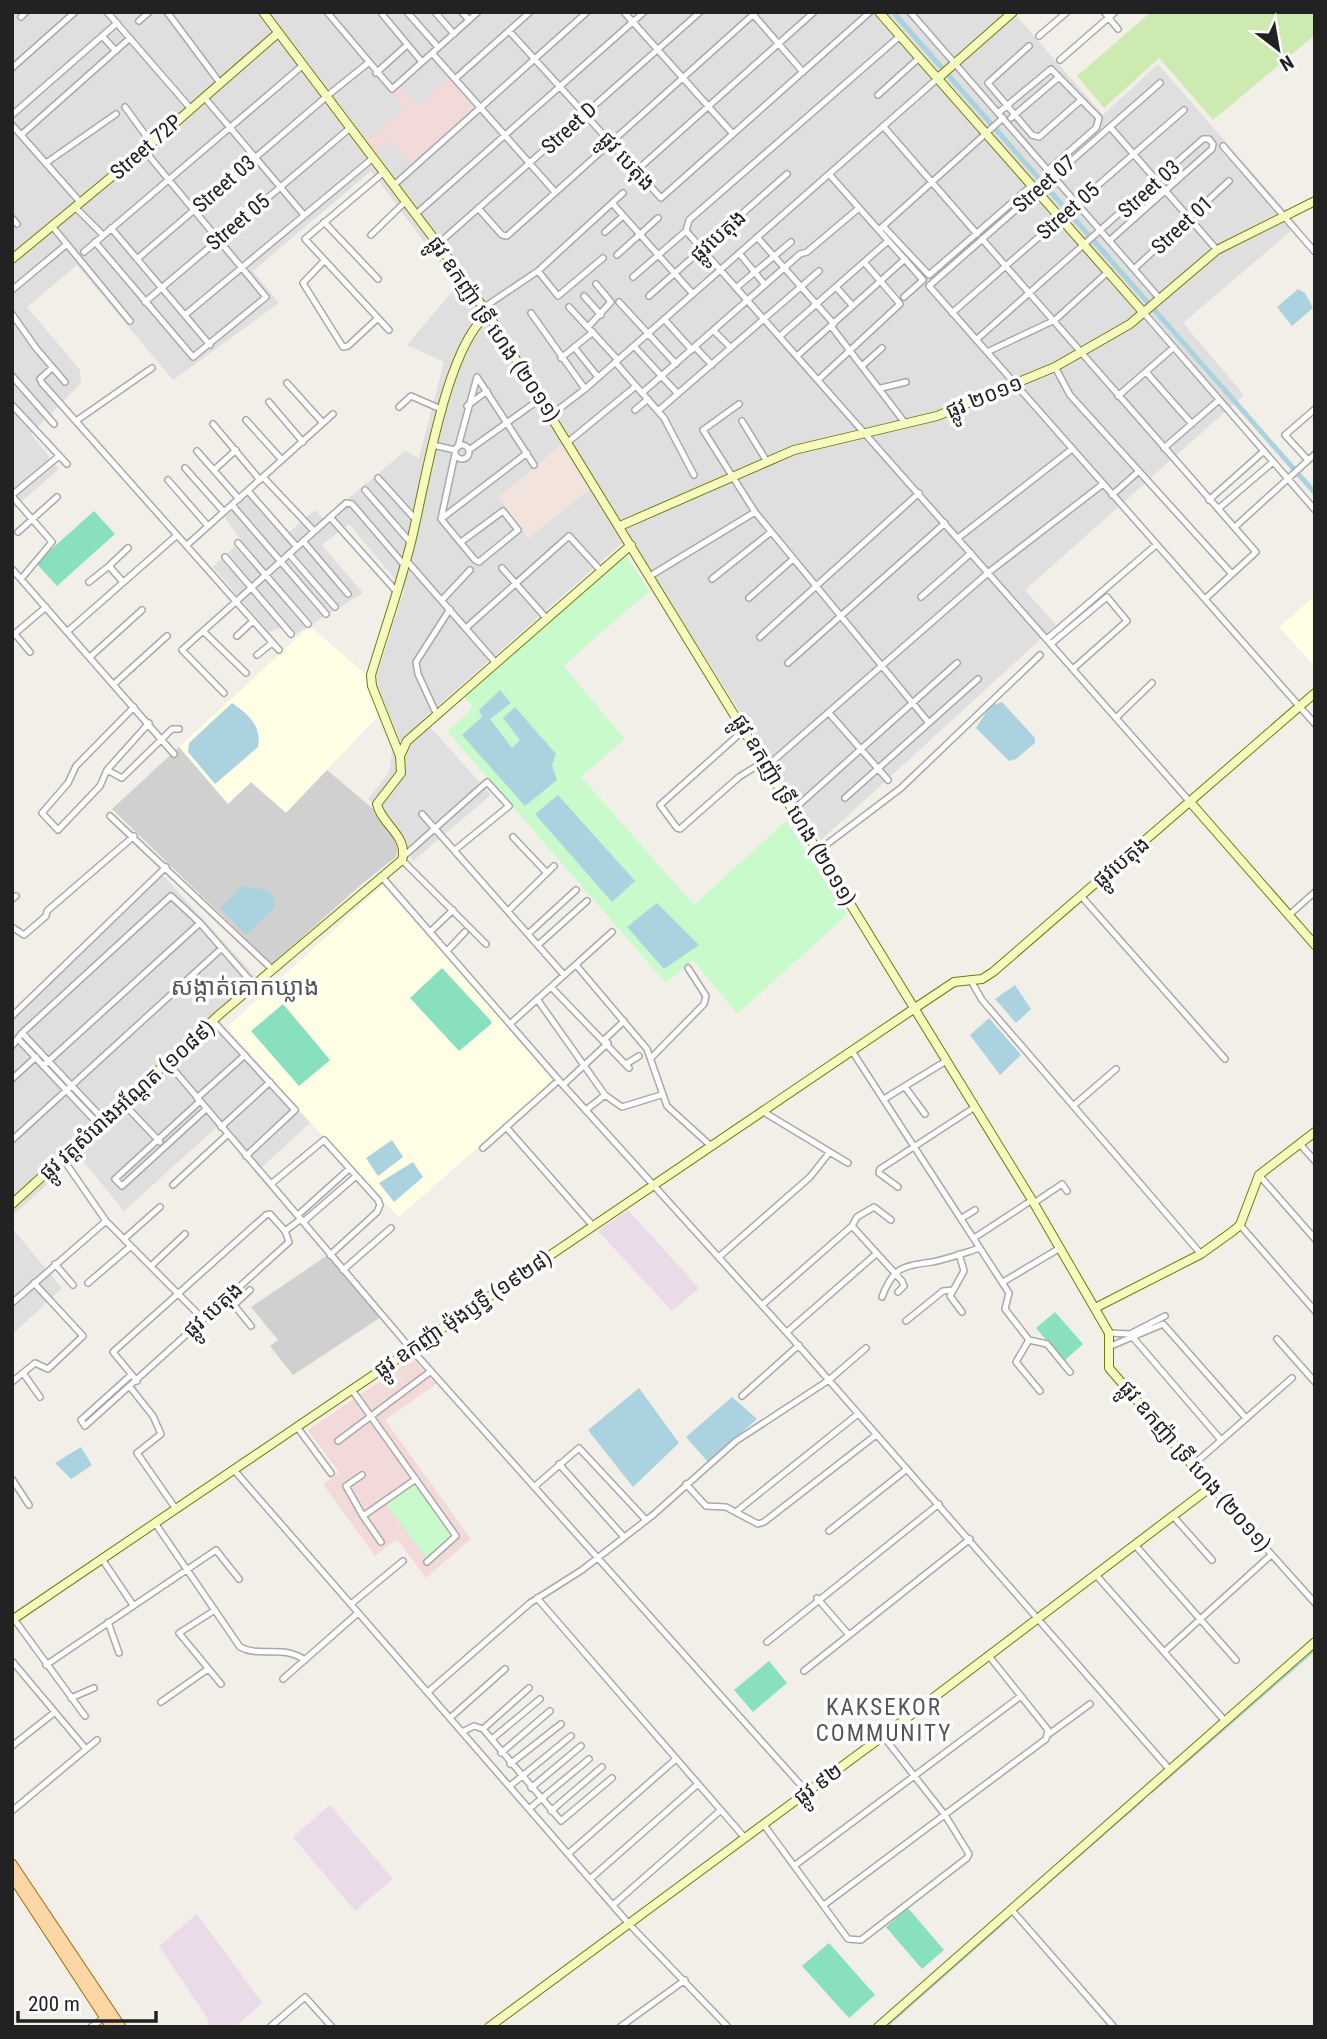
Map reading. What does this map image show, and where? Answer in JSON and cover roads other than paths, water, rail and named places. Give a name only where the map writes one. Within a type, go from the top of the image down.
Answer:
[{"type":"main road","name":"ផ្លូវ ឧកញ៉ា ទ្រី ហេង (២០១១)","points":[[263,12],[438,244],[541,398],[1033,1201],[1109,1334],[1109,1367],[1211,1487]]},
{"type":"main road","points":[[879,12],[1146,312]]},
{"type":"main road","points":[[939,77],[1013,12]]},
{"type":"main road","name":"Street 72P","points":[[12,259],[152,144],[278,33]]},
{"type":"main road","name":"ផ្លូវ ២០១១","points":[[620,526],[766,460],[812,443],[937,416],[1055,367],[1146,312],[1217,250],[1315,201]]},
{"type":"main road","points":[[403,858],[396,831],[377,806],[401,773],[400,756],[372,686],[371,674],[406,563],[443,410],[468,334],[485,311]]},
{"type":"main road","points":[[400,756],[407,741],[631,545]]},
{"type":"main road","name":"ផ្លូវបេតុង","points":[[915,1008],[954,982],[982,979],[993,972],[1315,693]]},
{"type":"main road","points":[[1191,803],[1315,945]]},
{"type":"main road","name":"ផ្លូវ វត្តសំរោងអណ្ដែត (១០៨៩)","points":[[12,1204],[213,1021],[403,858]]},
{"type":"main road","name":"ផ្លូវ ឧកញ៉ា ម៉ុងឫទ្ធី (១៩២៨)","points":[[14,1616],[915,1008]]},
{"type":"main road","points":[[1095,1308],[1201,1254],[1240,1225],[1259,1175],[1315,1132]]},
{"type":"main road","name":"ផ្លូវ ៩២","points":[[489,2027],[883,1736],[1211,1487]]},
{"type":"main road","points":[[878,2027],[1315,1642]]},
{"type":"main road","points":[[12,1864],[121,2027]]},
{"type":"main road","points":[[12,1876],[111,2027]]},
{"type":"street","points":[[12,68],[75,12]]},
{"type":"street","points":[[107,12],[191,109]]},
{"type":"street","points":[[139,21],[149,12]]},
{"type":"street","points":[[167,12],[220,83]]},
{"type":"street","points":[[327,12],[391,89],[478,12]]},
{"type":"street","points":[[407,12],[438,47]]},
{"type":"street","points":[[435,12],[453,34]]},
{"type":"street","points":[[462,12],[469,20]]},
{"type":"street","points":[[455,79],[530,12]]},
{"type":"street","points":[[394,185],[587,12]]},
{"type":"street","points":[[624,12],[733,134],[870,12]]},
{"type":"street","points":[[416,214],[644,12]]},
{"type":"street","name":"Street D","points":[[438,244],[700,12]]},
{"type":"street","points":[[636,171],[814,12]]},
{"type":"street","points":[[910,12],[1159,300]]},
{"type":"street","points":[[1039,36],[1067,12]]},
{"type":"street","points":[[1104,12],[1118,29]]},
{"type":"street","points":[[1060,60],[1115,12]]},
{"type":"street","points":[[478,208],[504,237],[753,13],[803,72]]},
{"type":"street","points":[[382,14],[422,62]]},
{"type":"street","points":[[12,115],[117,23]]},
{"type":"street","name":"ផ្លូវ បេតុង","points":[[509,31],[661,198],[733,134]]},
{"type":"street","points":[[102,36],[116,51]]},
{"type":"street","points":[[633,278],[686,231],[689,220],[900,36]]},
{"type":"street","points":[[21,135],[130,38]]},
{"type":"street","points":[[376,73],[407,45]]},
{"type":"street","points":[[1029,46],[988,83],[1031,135],[1039,137],[1081,100]]},
{"type":"street","points":[[432,53],[555,192]]},
{"type":"street","points":[[878,95],[919,58]]},
{"type":"street","name":"Street 03","points":[[137,259],[310,109],[368,63]]},
{"type":"street","points":[[84,251],[302,66]]},
{"type":"street","points":[[880,228],[988,133],[1002,119],[1006,107],[1049,69],[1100,123],[1048,170]]},
{"type":"street","points":[[551,415],[585,389],[939,77]]},
{"type":"street","points":[[1002,119],[1014,116],[1059,77]]},
{"type":"street","name":"Street 07","points":[[952,313],[929,286],[1035,189],[1052,178],[1160,83]]},
{"type":"street","points":[[204,97],[304,215]]},
{"type":"street","points":[[125,107],[152,144]]},
{"type":"street","name":"Street 05","points":[[952,313],[1184,110]]},
{"type":"street","points":[[46,163],[116,114]]},
{"type":"street","points":[[12,125],[103,235]]},
{"type":"street","points":[[883,127],[976,234]]},
{"type":"street","points":[[1110,127],[1217,250]]},
{"type":"street","name":"Street 05","points":[[146,301],[350,128]]},
{"type":"street","name":"Street 03","points":[[976,340],[1203,139],[1209,139],[1213,144],[1212,149],[1109,240]]},
{"type":"street","points":[[1223,146],[1315,252]]},
{"type":"street","points":[[95,242],[193,357],[266,298],[144,150]]},
{"type":"street","points":[[185,315],[373,158]]},
{"type":"street","points":[[1183,158],[1192,167]]},
{"type":"street","points":[[384,172],[305,240],[388,330]]},
{"type":"street","name":"ផ្លូវបេតុង","points":[[649,296],[787,174]]},
{"type":"street","points":[[829,174],[859,208],[929,275],[976,234],[1035,189]]},
{"type":"street","name":"Street 01","points":[[1134,269],[1230,181]]},
{"type":"street","points":[[485,311],[538,271],[623,193]]},
{"type":"street","points":[[371,235],[406,201]]},
{"type":"street","points":[[612,203],[693,294]]},
{"type":"street","points":[[642,393],[765,285],[859,208]]},
{"type":"street","points":[[605,232],[623,216]]},
{"type":"street","points":[[12,218],[17,224]]},
{"type":"street","points":[[617,255],[658,218]]},
{"type":"street","points":[[324,222],[378,279]]},
{"type":"street","points":[[52,226],[130,321]]},
{"type":"street","points":[[880,228],[888,241],[923,280],[904,297]]},
{"type":"street","points":[[111,229],[210,345]]},
{"type":"street","points":[[686,231],[1050,640],[1191,803]]},
{"type":"street","points":[[757,237],[817,303],[905,423]]},
{"type":"street","points":[[982,239],[1256,552],[1205,599]]},
{"type":"street","points":[[780,336],[888,241]]},
{"type":"street","points":[[736,288],[790,242]]},
{"type":"street","points":[[12,290],[66,244]]},
{"type":"street","points":[[739,253],[765,285]]},
{"type":"street","points":[[538,271],[558,296],[603,258]]},
{"type":"street","points":[[797,356],[905,259]]},
{"type":"street","points":[[324,261],[303,283],[343,346],[348,346],[378,318]]},
{"type":"street","points":[[818,380],[900,304],[864,262]]},
{"type":"street","points":[[658,411],[819,271]]},
{"type":"street","points":[[987,352],[1055,320],[1109,271]]},
{"type":"street","points":[[561,358],[591,329],[611,302],[596,284]]},
{"type":"street","points":[[836,287],[853,306]]},
{"type":"street","points":[[584,296],[601,316]]},
{"type":"street","points":[[619,302],[676,364]]},
{"type":"street","points":[[569,307],[591,329],[658,411],[679,443],[694,475]]},
{"type":"street","points":[[1146,312],[1273,462],[1290,477],[1315,510]]},
{"type":"street","points":[[531,313],[585,389]]},
{"type":"street","points":[[952,313],[1315,724]]},
{"type":"street","points":[[12,314],[65,382]]},
{"type":"street","points":[[664,319],[712,365]]},
{"type":"street","points":[[714,331],[731,348]]},
{"type":"street","points":[[634,346],[678,394]]},
{"type":"street","points":[[574,347],[598,377]]},
{"type":"street","points":[[863,365],[882,348]]},
{"type":"street","points":[[1118,396],[1174,348]]},
{"type":"street","points":[[1055,367],[1070,394],[1231,575]]},
{"type":"street","points":[[52,368],[40,379],[279,650]]},
{"type":"street","points":[[76,421],[152,368]]},
{"type":"street","points":[[1146,372],[1192,424]]},
{"type":"street","points":[[12,376],[54,424]]},
{"type":"street","points":[[441,519],[475,377],[487,391],[534,465]]},
{"type":"street","points":[[881,388],[906,382]]},
{"type":"street","points":[[288,383],[323,423]]},
{"type":"street","points":[[568,442],[636,386]]},
{"type":"street","points":[[467,407],[487,391]]},
{"type":"street","points":[[399,407],[411,396],[416,396],[443,410]]},
{"type":"street","points":[[433,445],[456,450],[463,459],[469,450],[541,398]]},
{"type":"street","points":[[635,410],[648,399]]},
{"type":"street","points":[[1164,448],[1219,400]]},
{"type":"street","points":[[268,402],[303,442]]},
{"type":"street","points":[[739,404],[703,429],[755,512],[929,723]]},
{"type":"street","points":[[13,407],[67,464]]},
{"type":"street","points":[[1315,409],[1285,435],[1315,465]]},
{"type":"street","points":[[187,545],[333,414]]},
{"type":"street","points":[[246,420],[282,460]]},
{"type":"street","points":[[742,421],[766,460]]},
{"type":"street","points":[[213,424],[314,531]]},
{"type":"street","points":[[456,450],[464,445],[469,450]]},
{"type":"street","points":[[958,538],[1072,449]]},
{"type":"street","points":[[214,470],[236,450]]},
{"type":"street","points":[[197,451],[239,499]]},
{"type":"street","points":[[1209,500],[1264,451]]},
{"type":"street","points":[[441,519],[527,453]]},
{"type":"street","points":[[1235,527],[1315,454]]},
{"type":"street","points":[[21,579],[52,542],[12,496],[59,456]]},
{"type":"street","points":[[1218,509],[1273,462]]},
{"type":"street","points":[[185,468],[224,512]]},
{"type":"street","points":[[1112,495],[1139,471]]},
{"type":"street","points":[[378,478],[416,520]]},
{"type":"street","points":[[167,480],[208,526]]},
{"type":"street","points":[[744,730],[660,805],[677,828],[680,829],[739,777],[765,765],[829,713],[989,572],[1103,485]]},
{"type":"street","points":[[365,490],[411,543]]},
{"type":"street","points":[[248,491],[297,547]]},
{"type":"street","points":[[760,636],[919,493]]},
{"type":"street","points":[[446,495],[456,508]]},
{"type":"street","points":[[18,532],[57,497]]},
{"type":"street","points":[[224,693],[181,650],[346,503],[352,504],[442,600],[496,663]]},
{"type":"street","points":[[232,505],[326,614]]},
{"type":"street","points":[[441,519],[461,542],[479,562],[516,534],[517,526],[503,511],[461,542]]},
{"type":"street","points":[[650,576],[755,512]]},
{"type":"street","points":[[330,517],[397,592]]},
{"type":"street","points":[[788,663],[945,523]]},
{"type":"street","points":[[712,579],[771,532]]},
{"type":"street","points":[[68,631],[176,536]]},
{"type":"street","points":[[466,628],[569,537],[601,571]]},
{"type":"street","points":[[303,541],[348,594]]},
{"type":"street","points":[[238,543],[308,624]]},
{"type":"street","points":[[1050,640],[1156,545]]},
{"type":"street","points":[[89,582],[128,548]]},
{"type":"street","points":[[921,597],[971,553]]},
{"type":"street","points":[[289,554],[335,607]]},
{"type":"street","points":[[225,557],[291,634]]},
{"type":"street","points":[[749,598],[792,560]]},
{"type":"street","points":[[109,566],[123,582]]},
{"type":"street","points":[[502,568],[547,619]]},
{"type":"street","points":[[12,569],[174,754]]},
{"type":"street","points":[[442,600],[470,570]]},
{"type":"street","points":[[1050,640],[1107,597],[1127,621],[1074,668]]},
{"type":"street","points":[[30,652],[13,634],[46,607]]},
{"type":"street","points":[[437,715],[418,674],[416,662],[450,609]]},
{"type":"street","points":[[90,657],[142,610]]},
{"type":"street","points":[[237,636],[253,621]]},
{"type":"street","points":[[204,632],[246,673]]},
{"type":"street","points":[[114,684],[167,636]]},
{"type":"street","points":[[257,655],[272,643]]},
{"type":"street","points":[[818,852],[901,788],[1040,655]]},
{"type":"street","points":[[793,810],[957,663]]},
{"type":"street","points":[[845,798],[978,679]]},
{"type":"street","points":[[1117,716],[1152,683]]},
{"type":"street","points":[[134,707],[76,766],[68,783],[42,813],[58,830],[62,829],[100,786],[107,769],[149,723]]},
{"type":"street","points":[[829,713],[888,780]]},
{"type":"street","points":[[107,769],[122,778],[172,729],[179,729]]},
{"type":"street","points":[[455,850],[509,806],[487,782],[403,858],[486,944]]},
{"type":"street","points":[[422,814],[564,975]]},
{"type":"street","points":[[110,816],[134,835],[272,969]]},
{"type":"street","points":[[12,927],[24,935],[54,904],[134,835]]},
{"type":"street","points":[[513,837],[547,873]]},
{"type":"street","points":[[508,911],[554,866]]},
{"type":"street","points":[[12,1016],[166,867]]},
{"type":"street","points":[[382,877],[561,1083],[799,1345],[1170,1770]]},
{"type":"street","points":[[528,934],[576,890]]},
{"type":"street","points":[[1289,915],[1315,892]]},
{"type":"street","points":[[1081,896],[1225,1059]]},
{"type":"street","points":[[12,1046],[22,1033],[168,898],[176,899],[200,923],[254,985]]},
{"type":"street","points":[[538,945],[587,901]]},
{"type":"street","points":[[430,932],[453,910]]},
{"type":"street","points":[[43,1066],[200,923]]},
{"type":"street","points":[[447,951],[465,932]]},
{"type":"street","points":[[510,1023],[612,932]]},
{"type":"street","points":[[12,1140],[222,948]]},
{"type":"street","points":[[576,965],[652,1057],[661,1096],[667,1106],[711,1146]]},
{"type":"street","points":[[652,1057],[705,1003],[706,996],[688,968]]},
{"type":"street","points":[[970,979],[982,1000],[1201,1254]]},
{"type":"street","points":[[551,986],[627,1066],[639,1056]]},
{"type":"street","points":[[537,999],[605,1095],[622,1107],[661,1096]]},
{"type":"street","points":[[213,1021],[295,1110],[246,1156]]},
{"type":"street","points":[[483,1148],[584,1065],[624,1021]]},
{"type":"street","points":[[22,1033],[102,1124]]},
{"type":"street","points":[[19,1040],[43,1066],[69,1088]]},
{"type":"street","points":[[852,1050],[1003,1282],[1010,1297],[1005,1309],[1028,1340],[1047,1344],[1070,1372]]},
{"type":"street","points":[[12,1079],[41,1053]]},
{"type":"street","points":[[206,1109],[121,1186],[115,1179],[245,1055]]},
{"type":"street","points":[[884,1099],[946,1060]]},
{"type":"street","points":[[168,1063],[411,1349],[807,1792]]},
{"type":"street","points":[[1073,1106],[1115,1069]]},
{"type":"street","points":[[221,1127],[270,1082]]},
{"type":"street","points":[[905,1087],[925,1114]]},
{"type":"street","points":[[586,1111],[605,1095]]},
{"type":"street","points":[[124,1104],[164,1147]]},
{"type":"street","points":[[898,1187],[879,1171],[914,1145],[975,1107]]},
{"type":"street","points":[[762,1111],[848,1163]]},
{"type":"street","points":[[506,1127],[593,1226]]},
{"type":"street","points":[[173,1185],[227,1135]]},
{"type":"street","points":[[271,1184],[321,1140],[380,1205],[330,1255]]},
{"type":"street","points":[[1299,1143],[1315,1161]]},
{"type":"street","points":[[720,1256],[810,1177],[829,1153]]},
{"type":"street","points":[[63,1159],[106,1221],[203,1319]]},
{"type":"street","points":[[301,1219],[349,1169]]},
{"type":"street","points":[[1259,1175],[1315,1239]]},
{"type":"street","points":[[137,1381],[113,1352],[265,1215],[270,1214],[285,1231],[355,1177]]},
{"type":"street","points":[[974,1238],[1062,1184],[1067,1191]]},
{"type":"street","points":[[124,1239],[160,1207]]},
{"type":"street","points":[[762,1305],[852,1226],[857,1217],[871,1208],[891,1220]]},
{"type":"street","points":[[961,1219],[975,1210]]},
{"type":"street","points":[[12,1303],[106,1221]]},
{"type":"street","points":[[1240,1225],[1315,1311]]},
{"type":"street","points":[[852,1226],[895,1273],[904,1286],[898,1292]]},
{"type":"street","points":[[342,1270],[391,1228]]},
{"type":"street","name":"ផ្លូវ បេតុង","points":[[131,1375],[81,1422],[87,1426],[290,1240],[285,1231]]},
{"type":"street","points":[[151,1266],[185,1234]]},
{"type":"street","points":[[88,1283],[131,1246]]},
{"type":"street","points":[[882,1297],[895,1273],[906,1264],[980,1248]]},
{"type":"street","points":[[1003,1282],[1060,1248]]},
{"type":"street","points":[[787,1332],[876,1254]]},
{"type":"street","points":[[959,1254],[964,1271],[951,1299],[962,1312]]},
{"type":"street","points":[[55,1264],[73,1285]]},
{"type":"street","points":[[12,1382],[35,1363],[48,1369],[83,1336],[34,1283]]},
{"type":"street","points":[[234,1305],[250,1290]]},
{"type":"street","points":[[906,1321],[943,1292],[953,1290]]},
{"type":"street","points":[[226,1298],[251,1326]]},
{"type":"street","points":[[1109,1334],[1131,1337],[1165,1316]]},
{"type":"street","points":[[1111,1346],[1163,1324],[1246,1418]]},
{"type":"street","points":[[1131,1337],[1221,1440]]},
{"type":"street","points":[[1277,1339],[1315,1382]]},
{"type":"street","points":[[1028,1340],[1016,1362],[1040,1391]]},
{"type":"street","points":[[742,1396],[799,1345]]},
{"type":"street","points":[[428,1692],[537,1598],[624,1538],[736,1441],[829,1380],[866,1348]]},
{"type":"street","points":[[338,1441],[431,1371]]},
{"type":"street","points":[[23,1373],[40,1397]]},
{"type":"street","points":[[1193,1465],[1292,1378]]},
{"type":"street","points":[[130,1387],[153,1416],[161,1433],[137,1453],[176,1509]]},
{"type":"street","points":[[352,1390],[457,1536],[427,1562]]},
{"type":"street","points":[[737,1511],[858,1414]]},
{"type":"street","points":[[297,1427],[331,1473]]},
{"type":"street","points":[[687,1484],[706,1506],[737,1511],[748,1521],[758,1524],[876,1435]]},
{"type":"street","points":[[534,1487],[576,1450],[582,1449],[646,1520]]},
{"type":"street","points":[[559,1465],[624,1538]]},
{"type":"street","points":[[234,1469],[629,1924],[728,2027]]},
{"type":"street","points":[[829,1531],[907,1469]]},
{"type":"street","points":[[362,1475],[346,1486],[381,1542]]},
{"type":"street","points":[[363,1516],[416,1479]]},
{"type":"street","points":[[13,1485],[29,1505]]},
{"type":"street","name":"ផ្លូវ ឧកញ៉ា ទ្រី ហេង (២០១១)","points":[[1211,1487],[1315,1604]]},
{"type":"street","points":[[767,1642],[817,1598],[939,1504]]},
{"type":"street","points":[[1173,1516],[1212,1560]]},
{"type":"street","points":[[155,1523],[243,1649],[280,1650],[296,1654],[305,1660]]},
{"type":"street","points":[[804,1671],[970,1539]]},
{"type":"street","points":[[1135,1545],[1236,1660]]},
{"type":"street","points":[[46,1665],[218,1550],[239,1579]]},
{"type":"street","points":[[1164,1652],[1271,1555]]},
{"type":"street","points":[[102,1559],[133,1605]]},
{"type":"street","points":[[351,1604],[403,1561]]},
{"type":"street","points":[[1096,1575],[1225,1721]]},
{"type":"street","points":[[537,1598],[745,1838]]},
{"type":"street","points":[[817,1598],[849,1635]]},
{"type":"street","points":[[215,1610],[179,1633],[221,1684]]},
{"type":"street","points":[[283,1679],[358,1612]]},
{"type":"street","points":[[14,1616],[46,1665],[85,1716]]},
{"type":"street","points":[[108,1622],[119,1653]]},
{"type":"street","points":[[989,1656],[1049,1734]]},
{"type":"street","points":[[12,1661],[86,1749]]},
{"type":"street","points":[[161,1702],[208,1669]]},
{"type":"street","points":[[450,1718],[505,1669]]},
{"type":"street","points":[[71,1698],[94,1688]]},
{"type":"street","points":[[483,1729],[529,1688]]},
{"type":"street","points":[[794,1866],[1021,1696]]},
{"type":"street","points":[[492,1739],[540,1699]]},
{"type":"street","points":[[824,1905],[1090,1704]]},
{"type":"street","points":[[501,1754],[550,1711]]},
{"type":"street","points":[[12,1746],[55,1712]]},
{"type":"street","points":[[510,1764],[561,1724]]},
{"type":"street","points":[[462,1732],[474,1726],[483,1729],[501,1754],[561,1821]]},
{"type":"street","points":[[510,1786],[571,1736]]},
{"type":"street","points":[[764,1825],[848,1939],[861,1940],[967,1858],[969,1849],[883,1736]]},
{"type":"street","points":[[12,1811],[97,1740]]},
{"type":"street","points":[[531,1788],[581,1746]]},
{"type":"street","points":[[529,1809],[589,1759]]},
{"type":"street","points":[[568,1854],[676,1759]]},
{"type":"street","points":[[551,1811],[602,1767]]},
{"type":"street","points":[[549,1831],[612,1778]]},
{"type":"street","points":[[590,1879],[698,1784]]},
{"type":"street","points":[[613,1905],[721,1810]]},
{"type":"street","points":[[1011,1909],[1114,2027]]},
{"type":"street","points":[[620,2027],[685,1980]]},
{"type":"street","points":[[270,2027],[305,1997],[332,2027]]},
{"type":"street","points":[[91,2027],[105,2017]]},
{"type":"water","points":[[1298,289],[1305,293],[1313,308],[1292,326],[1277,307]]},
{"type":"water","points":[[500,690],[511,703],[490,719],[512,748],[520,740],[503,718],[515,707],[556,754],[552,765],[557,780],[525,806],[462,735],[482,717],[479,710]]},
{"type":"water","points":[[1002,702],[1035,738],[1035,743],[1016,759],[1009,761],[976,728],[990,706]]},
{"type":"water","points":[[232,703],[248,716],[256,727],[258,747],[215,784],[188,752],[189,743]]},
{"type":"water","points":[[558,795],[635,881],[612,902],[535,814]]},
{"type":"water","points":[[243,886],[268,890],[275,898],[274,908],[246,935],[220,908]]},
{"type":"water","points":[[657,903],[699,945],[664,969],[627,927]]},
{"type":"water","points":[[1015,985],[1031,1009],[1016,1023],[995,999]]},
{"type":"water","points":[[989,1018],[1021,1055],[1000,1075],[970,1035]]},
{"type":"water","points":[[392,1140],[403,1157],[378,1176],[366,1158]]},
{"type":"water","points":[[413,1162],[423,1177],[394,1202],[379,1183]]},
{"type":"water","points":[[639,1388],[679,1443],[633,1487],[588,1430]]},
{"type":"water","points":[[732,1397],[757,1419],[708,1462],[686,1437]]},
{"type":"water","points":[[81,1447],[92,1465],[71,1479],[55,1463]]},
{"type":"waterway","points":[[893,12],[1315,493]]},
{"type":"waterway","points":[[1152,1792],[1315,1650]]},
{"type":"waterway","points":[[1023,1905],[1143,1800]]},
{"type":"waterway","points":[[886,2027],[1008,1919]]},
{"type":"district","name":"សង្កាត់គោកឃ្លាង","points":[[245,987]]},
{"type":"district","name":"KAKSEKOR COMMUNITY","points":[[884,1720]]}]
